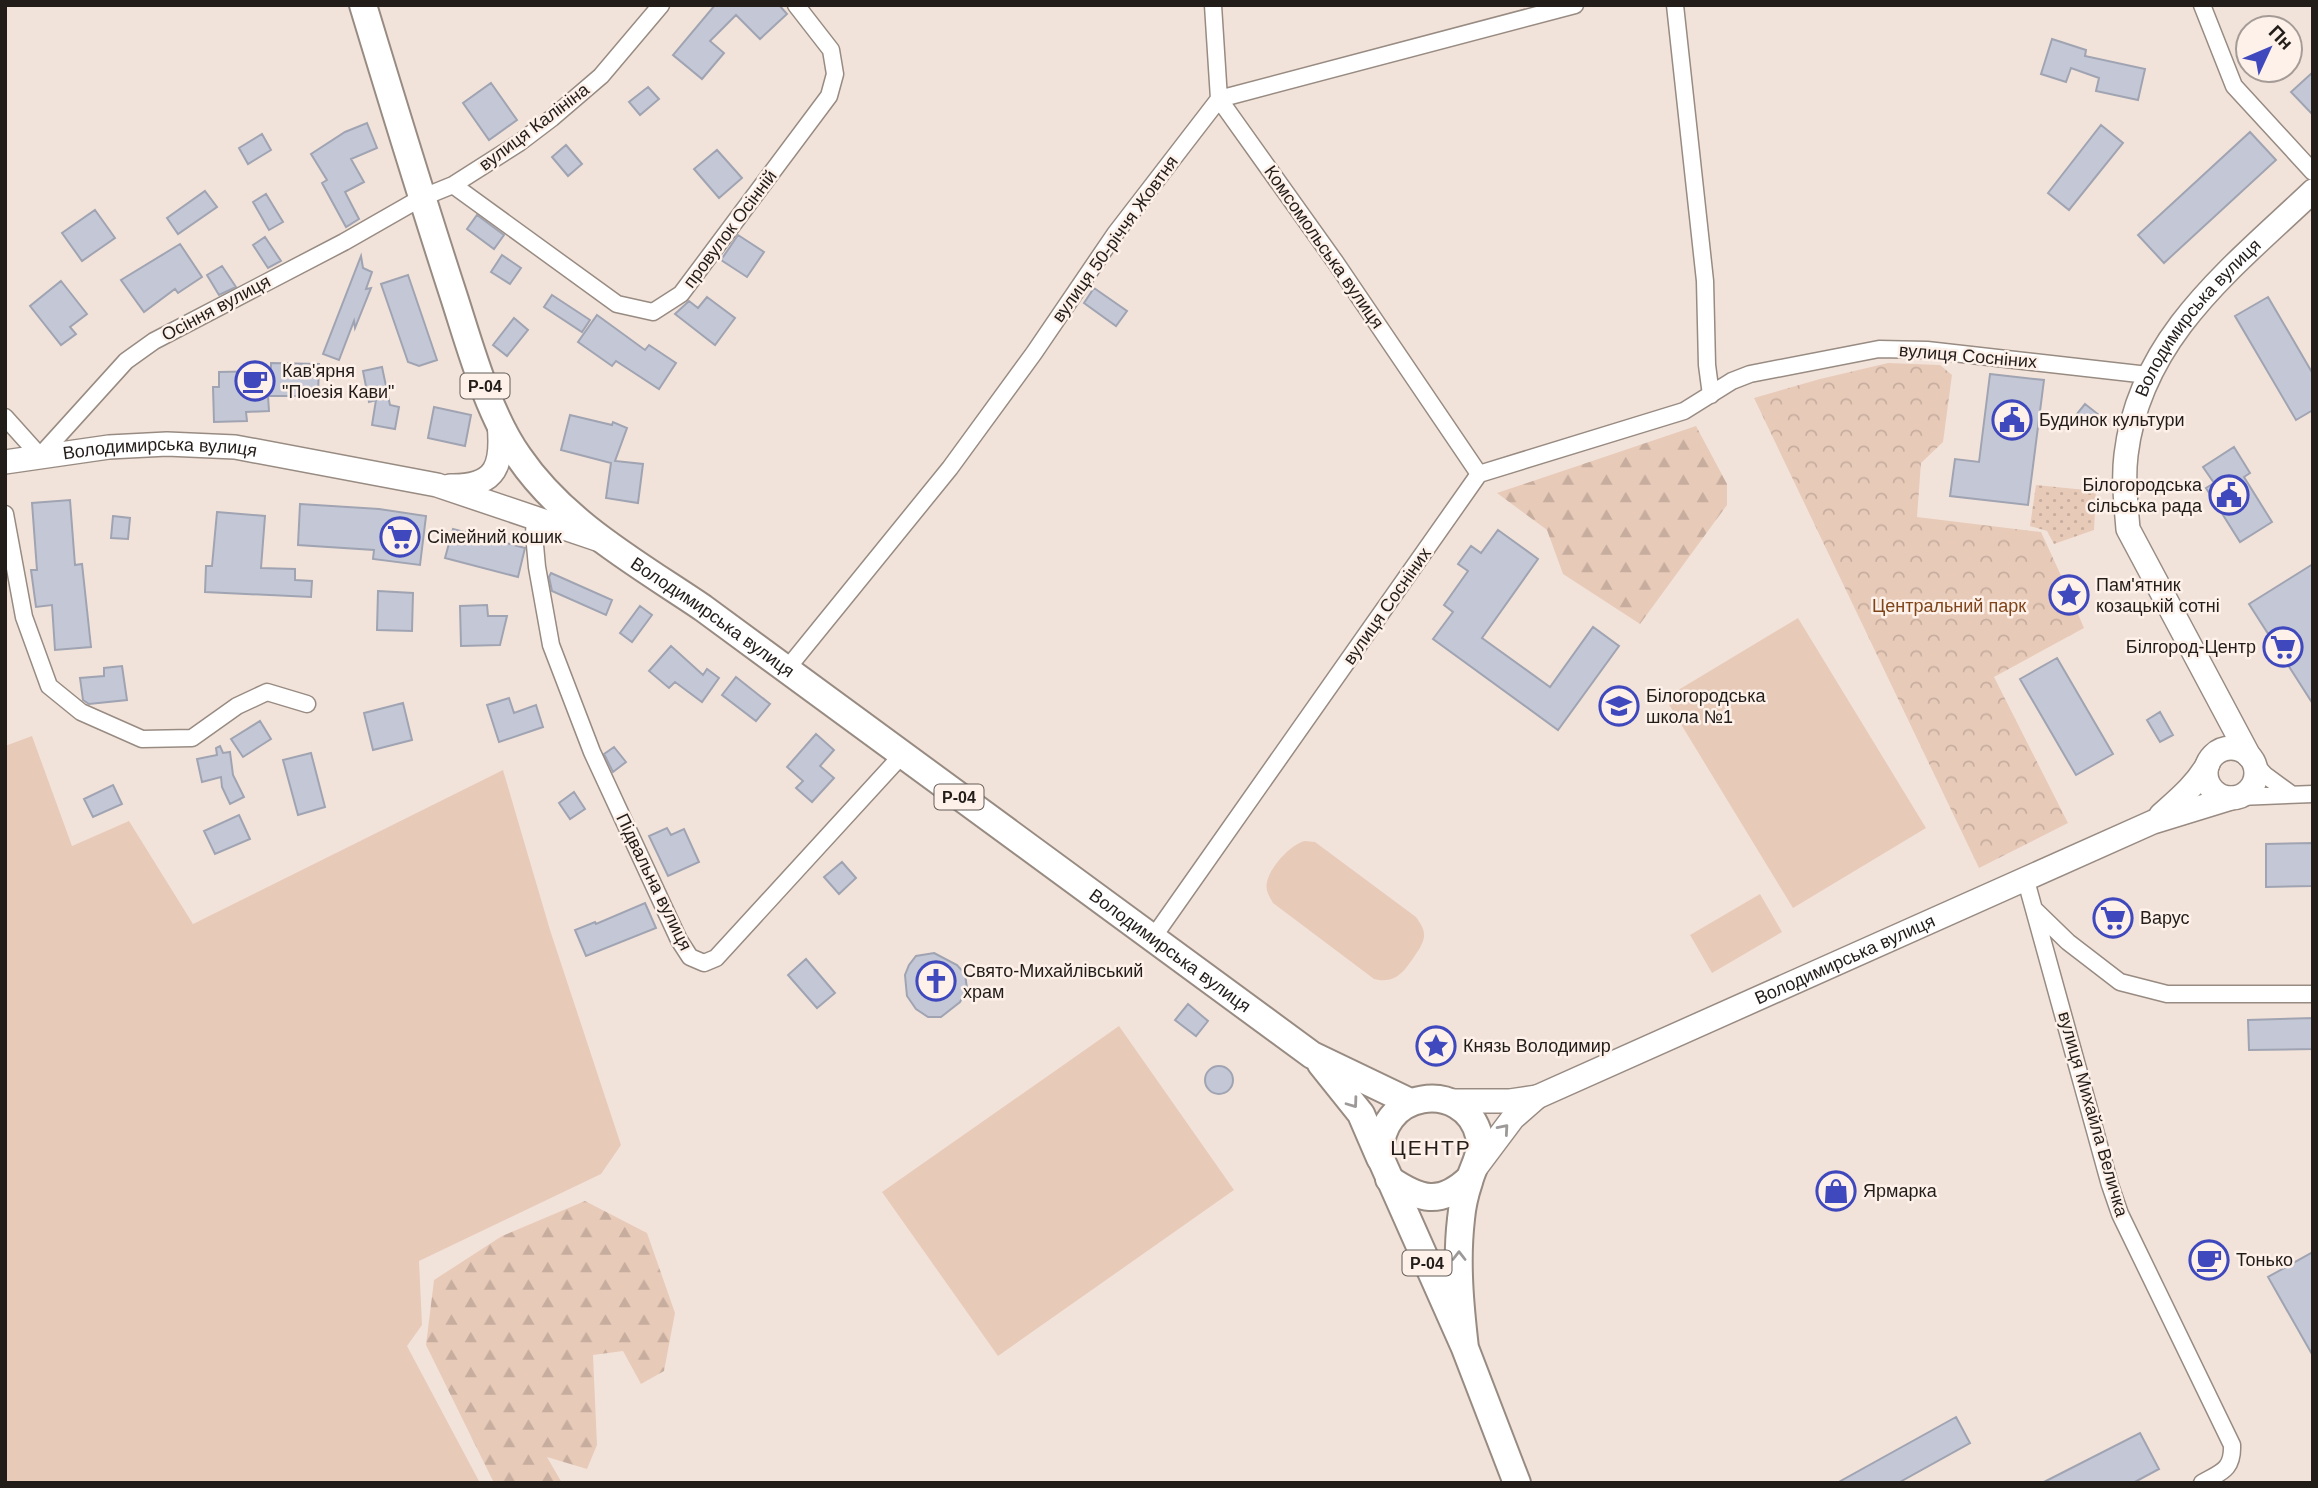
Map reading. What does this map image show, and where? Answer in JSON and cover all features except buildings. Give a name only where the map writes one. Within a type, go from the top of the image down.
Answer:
[{"type":"main road","name":"Р-04","points":[[363,5],[421,198],[477,368],[499,419],[518,457],[554,499],[603,541]]},
{"type":"main road","name":"Володимирська вулиця","points":[[2251,759],[2128,529],[2124,487],[2126,455],[2133,419],[2148,375],[2173,332],[2202,296],[2313,191]]},
{"type":"main road","points":[[442,486],[460,486],[485,480],[497,467],[501,450],[499,419]]},
{"type":"main road","name":"Володимирська вулиця","points":[[5,462],[110,447],[235,447],[442,486],[603,541],[703,608],[1312,1055],[1410,1102]]},
{"type":"main road","name":"Володимирська вулиця","points":[[2153,822],[2186,793],[2200,778],[2210,761],[2217,722],[2218,697]]},
{"type":"main road","points":[[2234,748],[2251,759],[2255,779],[2252,787],[2235,797],[2217,793],[2211,788],[2207,780],[2210,761],[2218,752],[2234,748]]},
{"type":"main road","name":"Володимирська вулиця","points":[[1537,1097],[2025,877],[2153,822],[2235,797]]},
{"type":"main road","name":"Володимирська вулиця","points":[[1312,1055],[1361,1114],[1385,1169]]},
{"type":"main road","points":[[1448,1101],[1501,1101],[1537,1097]]},
{"type":"main road","points":[[1410,1102],[1394,1114],[1382,1132],[1380,1145],[1385,1169],[1414,1195],[1428,1198],[1451,1193],[1473,1172],[1513,1118],[1537,1097]]},
{"type":"main road","name":"Р-04","points":[[1410,1102],[1424,1098],[1448,1101],[1462,1110],[1479,1136],[1480,1151],[1461,1216],[1459,1244],[1459,1292],[1465,1348]]},
{"type":"main road","name":"Р-04","points":[[1385,1169],[1465,1348],[1517,1483]]},
{"type":"street","name":"вулиця Калініна","points":[[421,198],[453,185],[519,143],[562,110],[601,76],[661,5]]},
{"type":"street","name":"провулок Осінній","points":[[453,185],[617,304],[653,312],[681,294],[829,96],[835,74],[831,50],[796,5]]},
{"type":"street","points":[[1213,5],[1219,99],[1575,5]]},
{"type":"street","points":[[1675,5],[1705,281],[1707,365],[1711,395]]},
{"type":"street","points":[[2202,5],[2234,86],[2313,172]]},
{"type":"street","name":"Комсомольська вулиця","points":[[1219,99],[1336,262],[1479,474]]},
{"type":"street","name":"вулиця 50-річчя Жовтня","points":[[786,670],[950,468],[1034,353],[1115,234],[1219,99]]},
{"type":"street","name":"Осіння вулиця","points":[[40,456],[126,360],[154,341],[344,242],[421,198]]},
{"type":"street","name":"вулиця Сосніних","points":[[1152,939],[1479,474],[1684,411],[1732,381],[1750,374],[1879,349],[1927,350],[2148,375]]},
{"type":"street","points":[[5,418],[40,456]]},
{"type":"street","points":[[5,514],[24,617],[49,686],[81,712],[142,739],[192,738],[237,706],[267,692],[307,704]]},
{"type":"street","name":"Підвальна вулиця","points":[[535,518],[537,568],[551,645],[592,752],[679,940],[690,957],[704,963],[716,958],[902,755]]},
{"type":"street","points":[[2251,759],[2265,775],[2291,794]]},
{"type":"street","points":[[2235,797],[2313,794]]},
{"type":"street","name":"вулиця Михайла Величка","points":[[2025,877],[2120,1214],[2232,1445],[2230,1464],[2225,1470],[2202,1483]]},
{"type":"street","points":[[2033,908],[2068,942],[2120,982],[2167,994],[2313,994]]},
{"type":"green space","name":"Центральний парк","points":[[1888,363],[1940,365],[1952,375],[1943,442],[1921,463],[1917,517],[2041,532],[2064,582],[2058,587],[2057,596],[2062,602],[2073,602],[2084,628],[1994,677],[2068,823],[1979,868],[1754,398]]},
{"type":"green space","points":[[1696,426],[1727,484],[1727,505],[1640,624],[1563,574],[1547,530],[1497,493]]},
{"type":"green space","points":[[2036,485],[2096,491],[2094,530],[2054,544],[2047,531],[2030,526]]},
{"type":"green space","points":[[1798,618],[1926,828],[1793,908],[1665,698]]},
{"type":"green space","points":[[32,736],[72,846],[129,821],[193,924],[503,770],[550,930],[621,1145],[601,1174],[419,1261],[422,1325],[407,1346],[480,1483],[5,1483],[5,746]]},
{"type":"green space","points":[[1305,841],[1315,842],[1416,917],[1423,929],[1423,940],[1410,963],[1398,976],[1388,980],[1374,979],[1273,903],[1267,888],[1269,876],[1288,851]]},
{"type":"green space","points":[[1760,894],[1782,932],[1712,973],[1690,935]]},
{"type":"green space","points":[[1119,1026],[1234,1190],[998,1356],[882,1192]]},
{"type":"green space","points":[[585,1201],[647,1233],[675,1313],[664,1371],[641,1384],[623,1351],[593,1355],[597,1445],[587,1469],[547,1457],[562,1483],[494,1483],[426,1345],[434,1280],[502,1236]]},
{"type":"place","name":"Кав'ярня \"Поезія Кави\"","points":[[255,381]]},
{"type":"place","name":"Будинок культури","points":[[2012,420]]},
{"type":"place","name":"Білогородська сільська рада","points":[[2229,495]]},
{"type":"place","name":"Сімейний кошик","points":[[400,537]]},
{"type":"place","name":"Пам'ятник козацькій сотні","points":[[2069,595]]},
{"type":"place","name":"Білгород-Центр","points":[[2283,647]]},
{"type":"place","name":"Білогородська школа №1","points":[[1619,706]]},
{"type":"place","name":"Варус","points":[[2113,918]]},
{"type":"place","name":"Свято-Михайлівський храм","points":[[936,981]]},
{"type":"place","name":"Князь Володимир","points":[[1436,1046]]},
{"type":"place","name":"Ярмарка","points":[[1836,1191]]},
{"type":"place","name":"Тонько","points":[[2209,1260]]},
{"type":"district","name":"ЦЕНТР","points":[[1431,1147]]}]
